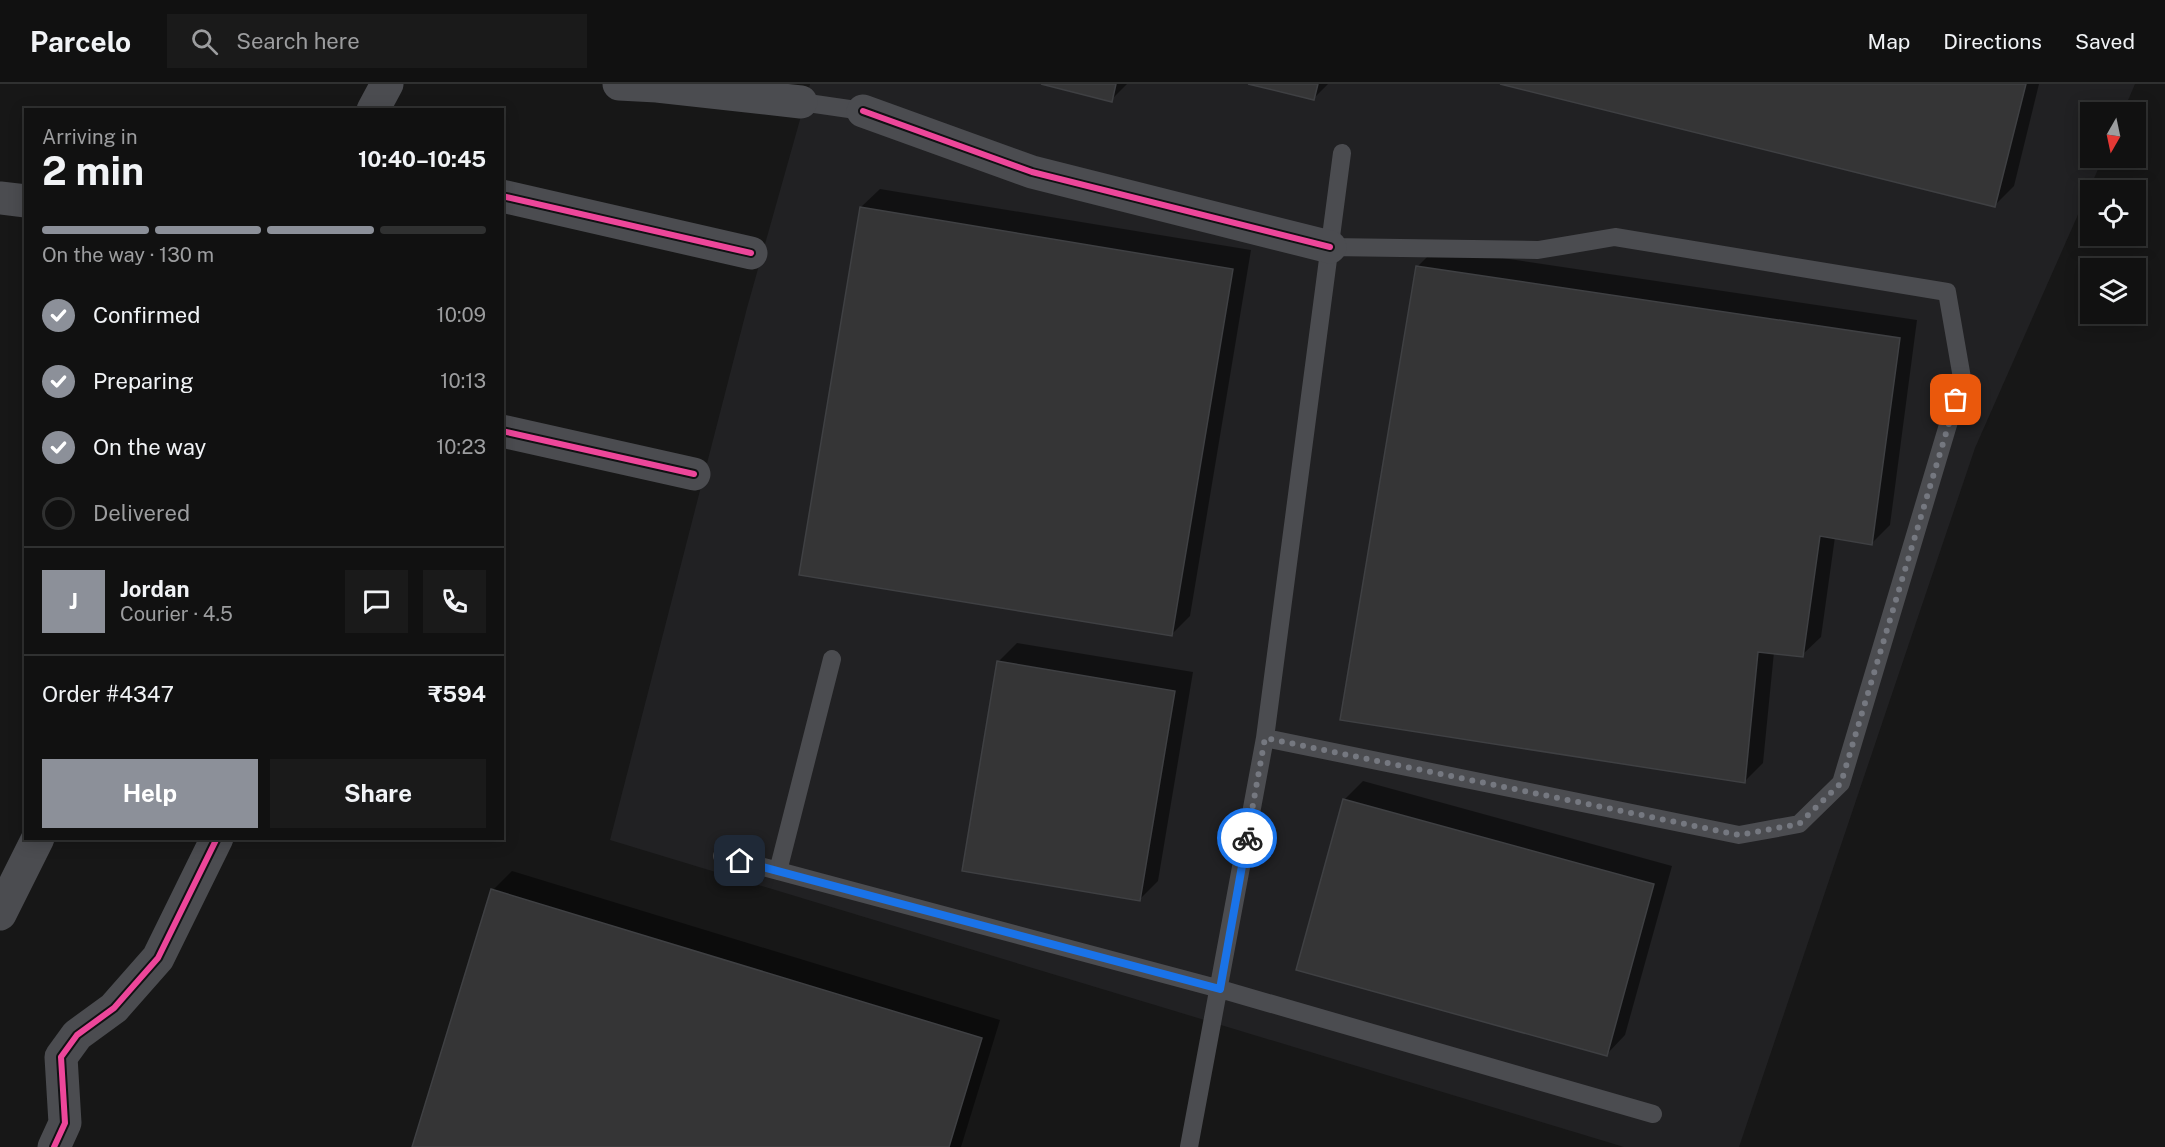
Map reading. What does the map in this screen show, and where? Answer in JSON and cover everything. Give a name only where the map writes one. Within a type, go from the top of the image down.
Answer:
[{"type":"street","points":[[374,108],[387,84]]},
{"type":"street","points":[[619,84],[658,85],[801,102]]},
{"type":"street","points":[[863,111],[1032,172],[1330,247]]},
{"type":"street","points":[[504,196],[751,253]]},
{"type":"street","points":[[0,198],[24,201]]},
{"type":"street","points":[[504,431],[694,474]]},
{"type":"street","points":[[0,914],[37,840]]},
{"type":"street","points":[[54,1147],[65,1123],[61,1057],[77,1035],[114,1008],[158,958],[216,840]]},
{"type":"lane","points":[[801,102],[863,111]]},
{"type":"lane","points":[[1189,1147],[1265,738],[1342,153]]},
{"type":"lane","points":[[1265,738],[1739,835],[1799,824],[1841,783],[1962,378],[1947,292],[1615,237],[1538,250],[1330,247]]},
{"type":"lane","points":[[778,871],[832,659]]},
{"type":"lane","points":[[722,856],[1220,989],[1653,1114]]},
{"type":"shaded area","points":[[810,84],[2135,84],[2127,102],[2080,102],[2080,168],[2099,168],[2093,180],[2080,180],[2080,210],[1975,448],[1739,1147],[1624,1147],[610,840],[747,308]]},
{"type":"building","points":[[1041,84],[1116,84],[1112,102]]},
{"type":"building","points":[[1248,84],[1318,84],[1314,100]]},
{"type":"building","points":[[1500,84],[2026,84],[1995,207]]},
{"type":"building","points":[[860,207],[1233,269],[1172,636],[799,575]]},
{"type":"building","points":[[1416,266],[1900,338],[1872,545],[1820,536],[1803,657],[1758,652],[1745,783],[1340,720]]},
{"type":"building","points":[[997,661],[1175,691],[1140,901],[962,871]]},
{"type":"building","points":[[1343,799],[1654,884],[1607,1056],[1296,970]]},
{"type":"building","points":[[491,889],[982,1038],[949,1147],[412,1147]]},
{"type":"cycle path","points":[[863,111],[1032,172],[1330,247]]},
{"type":"cycle path","points":[[504,196],[751,253]]},
{"type":"cycle path","points":[[504,431],[694,474]]},
{"type":"cycle path","points":[[54,1147],[65,1123],[61,1057],[77,1035],[114,1008],[158,958],[216,840]]},
{"type":"way so far","points":[[1247,838],[1265,738],[1739,835],[1799,824],[1841,783],[1956,400]]},
{"type":"route","points":[[740,861],[1220,989],[1247,838]]}]
